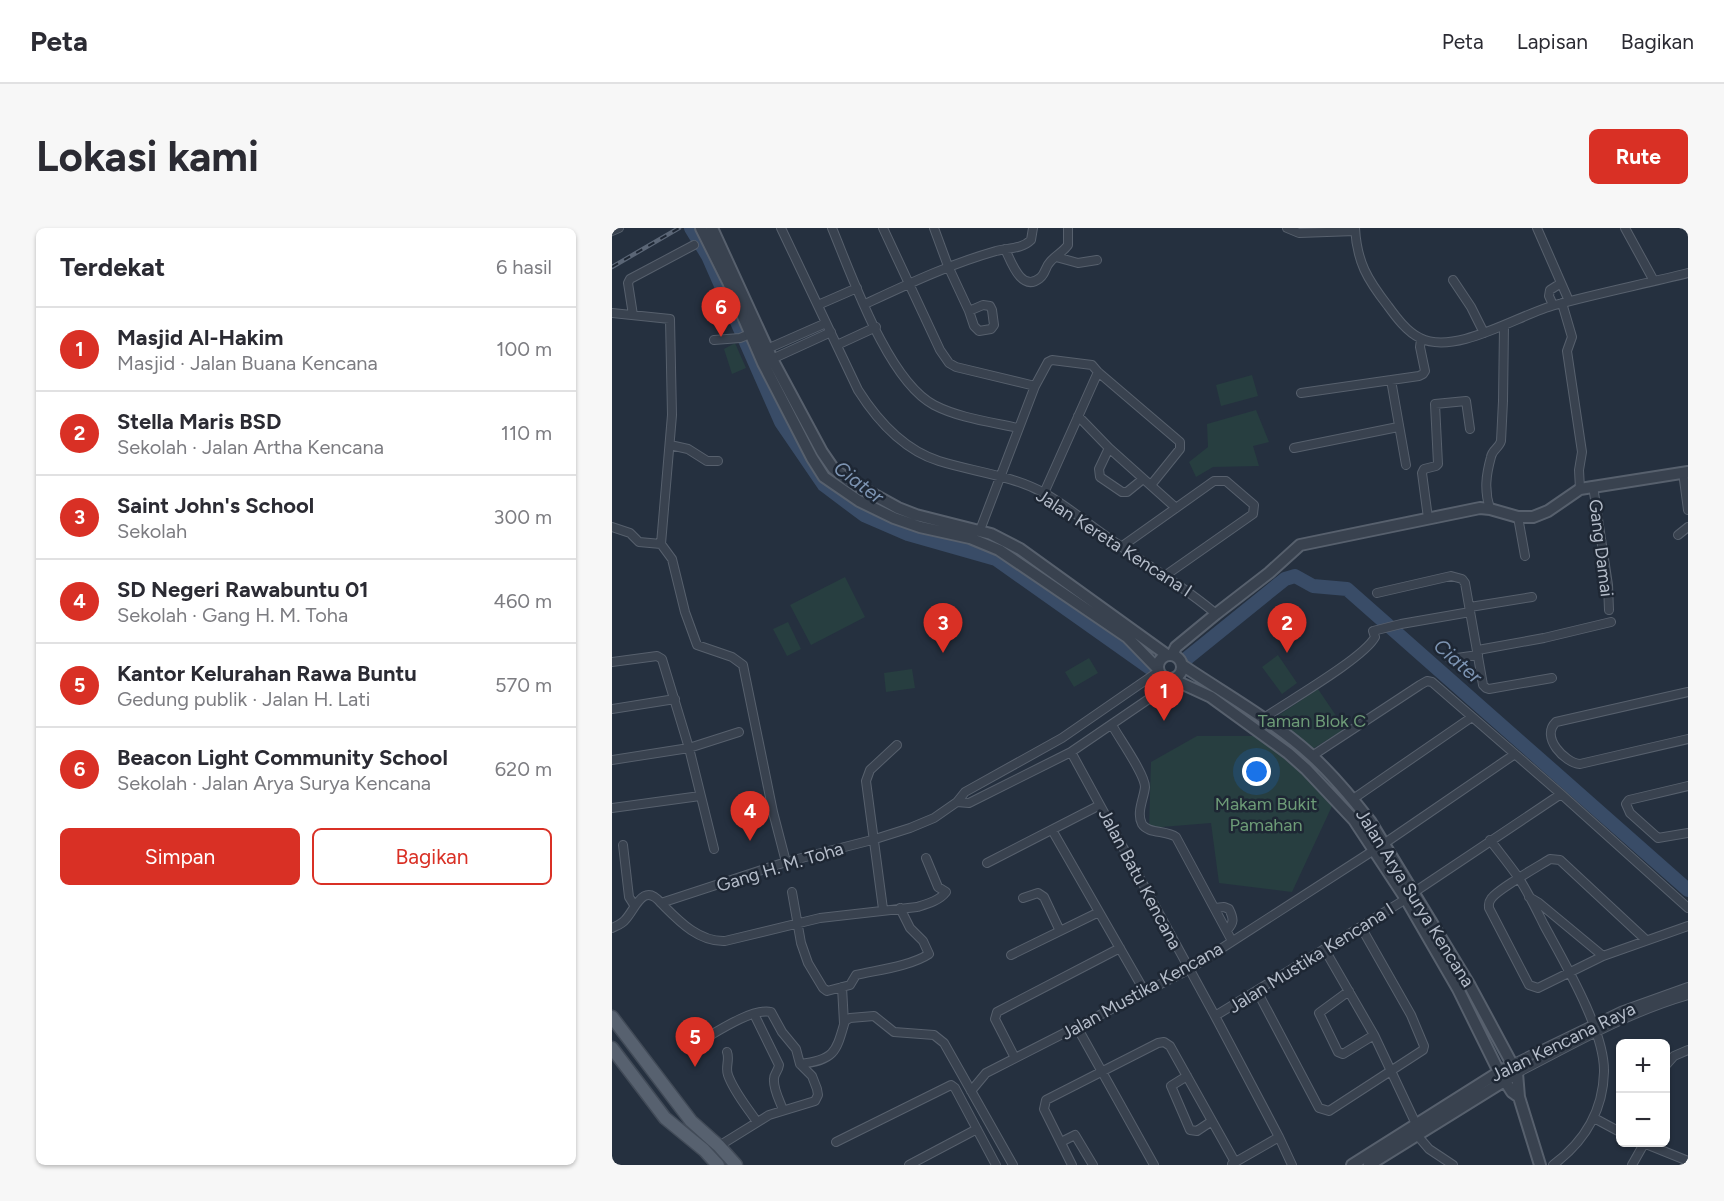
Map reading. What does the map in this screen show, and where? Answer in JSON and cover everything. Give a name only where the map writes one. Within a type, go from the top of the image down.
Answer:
[{"type":"main road","points":[[612,1017],[690,1121],[719,1146],[736,1165]]},
{"type":"main road","points":[[612,1048],[665,1118],[704,1150],[718,1165]]},
{"type":"street","points":[[612,231],[619,228]]},
{"type":"street","name":"Jalan Arya Surya Kencana","points":[[700,228],[732,280],[746,336],[765,356],[822,452],[841,475],[874,496],[907,512],[980,530],[1020,549],[1170,655]]},
{"type":"street","name":"Jalan Arya Surya Kencana","points":[[712,228],[765,356],[812,458],[824,477],[859,501],[894,518],[920,527],[970,538],[1008,555],[1127,637],[1164,675],[1211,697],[1288,753],[1379,846]]},
{"type":"street","name":"Jalan Kereta Kencana I","points":[[781,228],[858,390],[872,413],[889,430],[929,457],[1000,476],[1044,493],[1121,548],[1166,575],[1216,614]]},
{"type":"street","points":[[832,228],[857,288],[902,376],[921,396],[947,410],[1018,428]]},
{"type":"street","points":[[883,228],[940,350],[950,363],[956,367],[1035,386]]},
{"type":"street","points":[[934,228],[948,266],[969,311]]},
{"type":"street","points":[[865,304],[948,266],[1026,245],[1031,240],[1033,228]]},
{"type":"street","points":[[1005,249],[1016,274],[1031,282],[1041,278],[1049,262],[1068,245],[1068,228]]},
{"type":"street","points":[[1287,228],[1299,233],[1355,229],[1358,257],[1367,277],[1398,319],[1421,339],[1448,341],[1484,333],[1562,303],[1688,273]]},
{"type":"street","points":[[1537,228],[1561,283],[1562,303],[1572,337],[1567,351],[1582,452],[1579,470],[1580,489]]},
{"type":"street","points":[[1625,228],[1654,281]]},
{"type":"street","points":[[633,315],[628,283],[630,279],[694,245]]},
{"type":"street","points":[[1056,257],[1078,263],[1097,260]]},
{"type":"street","points":[[1453,280],[1468,301],[1484,333]]},
{"type":"street","points":[[1561,283],[1550,290],[1549,296],[1562,303]]},
{"type":"street","points":[[818,305],[857,288]]},
{"type":"street","points":[[612,313],[670,319],[672,415],[661,544],[672,559],[685,612],[697,645],[732,657],[743,665],[773,812],[786,862]]},
{"type":"street","points":[[765,356],[826,323]]},
{"type":"street","points":[[1490,509],[1485,482],[1491,457],[1500,446],[1501,441],[1504,326]]},
{"type":"street","points":[[837,345],[876,327]]},
{"type":"street","points":[[765,356],[831,332]]},
{"type":"street","points":[[714,340],[746,336]]},
{"type":"street","points":[[1301,393],[1423,374],[1425,370],[1420,347],[1421,339]]},
{"type":"street","points":[[980,530],[1035,386],[1045,364],[1052,360],[1092,364],[1098,372],[1181,444],[1180,449],[1151,485]]},
{"type":"street","points":[[1044,493],[1098,372]]},
{"type":"street","points":[[1391,380],[1406,465]]},
{"type":"street","points":[[1428,518],[1422,473],[1424,469],[1438,464],[1435,404],[1466,400],[1470,429]]},
{"type":"street","points":[[1078,416],[1109,448],[1176,508]]},
{"type":"street","points":[[1294,448],[1398,427]]},
{"type":"street","points":[[670,445],[688,449],[707,461],[718,461]]},
{"type":"street","points":[[1109,448],[1098,469],[1101,477],[1122,492],[1127,492],[1143,479]]},
{"type":"street","points":[[957,802],[969,803],[1071,752],[1156,694],[1164,675],[1160,660],[1170,655],[1176,647],[1269,573],[1300,545],[1480,508],[1518,517],[1542,514],[1580,489],[1685,472],[1688,510]]},
{"type":"street","points":[[1121,548],[1214,481],[1226,481],[1254,505],[1254,512],[1166,575]]},
{"type":"street","name":"Gang Damai","points":[[1593,486],[1608,585],[1609,610]]},
{"type":"street","points":[[1518,517],[1525,556]]},
{"type":"street","points":[[612,527],[630,533],[638,541],[661,544]]},
{"type":"street","points":[[1678,535],[1688,527]]},
{"type":"street","points":[[1377,592],[1451,576],[1457,577],[1466,583],[1486,688],[1552,678]]},
{"type":"street","points":[[1264,718],[1344,665],[1371,644],[1375,631],[1532,597]]},
{"type":"street","points":[[1450,659],[1611,622]]},
{"type":"street","points":[[957,802],[964,792],[1062,738],[1164,675],[1180,674],[1182,664],[1180,660],[1170,655]]},
{"type":"street","points":[[612,662],[661,657],[689,748],[714,849]]},
{"type":"street","name":"Jalan Arya Surya Kencana","points":[[1182,664],[1264,718],[1312,756],[1353,799],[1409,896],[1470,986],[1514,1069]]},
{"type":"street","points":[[1312,756],[1420,685],[1427,681],[1432,682],[1562,794],[1688,908]]},
{"type":"street","points":[[1688,692],[1556,722],[1551,727],[1550,737],[1552,744],[1573,763],[1580,764],[1688,739]]},
{"type":"street","points":[[612,709],[675,699]]},
{"type":"street","points":[[1353,799],[1472,717]]},
{"type":"street","points":[[1113,725],[1144,781],[1140,814],[1142,823],[1148,829],[1176,837],[1233,941]]},
{"type":"street","points":[[612,760],[689,748],[739,732]]},
{"type":"street","points":[[883,909],[867,775],[897,745]]},
{"type":"street","name":"Jalan Batu Kencana","points":[[1071,752],[1215,1016],[1292,1165]]},
{"type":"street","name":"Jalan Mustika Kencana","points":[[971,1091],[986,1073],[1188,970],[1379,846],[1515,754]]},
{"type":"street","points":[[1688,786],[1629,800],[1626,804],[1630,813],[1658,838],[1688,833]]},
{"type":"street","name":"Jalan Mustika Kencana I","points":[[1215,1016],[1361,927],[1562,794]]},
{"type":"street","points":[[612,808],[700,796]]},
{"type":"street","name":"Gang H. M. Toha","points":[[634,905],[645,896],[654,896],[661,903],[786,862],[873,840],[925,823],[957,802]]},
{"type":"street","points":[[987,863],[1100,805]]},
{"type":"street","points":[[1053,830],[1145,992]]},
{"type":"street","points":[[1490,840],[1519,879],[1570,972],[1595,1028],[1604,1072],[1599,1107],[1594,1118],[1576,1146],[1553,1165]]},
{"type":"street","points":[[612,928],[625,920],[634,905],[629,897],[623,845]]},
{"type":"street","points":[[661,903],[686,926],[711,940],[725,940],[820,918],[883,909],[917,907],[930,903],[942,897],[946,892],[938,887],[926,858]]},
{"type":"street","points":[[1646,940],[1560,860],[1550,859],[1491,897],[1489,903],[1529,985],[1538,988],[1603,956],[1688,926]]},
{"type":"street","points":[[792,892],[801,943],[808,963],[827,991],[850,985],[856,975],[915,963],[929,954],[923,940],[910,928],[900,908]]},
{"type":"street","points":[[1023,898],[1038,893],[1044,897],[1060,931]]},
{"type":"street","name":"Jalan Arya Surya Kencana","points":[[1409,896],[1502,1076],[1519,1097]]},
{"type":"street","points":[[1529,897],[1603,956]]},
{"type":"street","points":[[1215,908],[1229,909],[1233,917],[1233,924],[1227,930]]},
{"type":"street","points":[[1011,955],[1099,912]]},
{"type":"street","points":[[1257,991],[1319,1108],[1329,1111],[1423,1050],[1424,1046],[1411,1015],[1361,927]]},
{"type":"street","points":[[1015,1058],[995,1019],[997,1012],[1120,948]]},
{"type":"street","points":[[1324,950],[1374,1035],[1417,1129],[1429,1149],[1453,1165]]},
{"type":"street","points":[[800,1064],[818,1062],[832,1053],[839,1043],[844,1023],[842,987]]},
{"type":"street","name":"Jalan Kencana Raya","points":[[1595,1028],[1621,1011],[1688,987]]},
{"type":"street","points":[[1349,991],[1319,1013],[1338,1052],[1343,1054],[1374,1035]]},
{"type":"street","name":"Jalan Kencana Raya","points":[[1352,1165],[1417,1129],[1514,1069],[1595,1028],[1688,995]]},
{"type":"street","points":[[706,1038],[754,1014],[771,1012],[782,1032],[796,1049],[800,1064],[812,1076],[817,1089],[817,1099],[812,1103],[783,1110],[757,1122],[719,1146]]},
{"type":"street","points":[[754,1014],[779,1065],[774,1083],[783,1110]]},
{"type":"street","points":[[844,1023],[850,1018],[878,1017],[894,1032],[934,1035],[945,1043],[1013,1165]]},
{"type":"street","points":[[1077,1027],[1148,1165]]},
{"type":"street","points":[[1072,1165],[1044,1109],[1044,1103],[1099,1070],[1164,1042],[1170,1046],[1212,1120],[1232,1164],[1279,1137]]},
{"type":"street","points":[[1670,1060],[1688,1050]]},
{"type":"street","points":[[727,1052],[729,1058],[727,1069],[730,1080],[757,1122]]},
{"type":"street","points":[[1514,1069],[1519,1097],[1540,1165]]},
{"type":"street","points":[[1099,1070],[1154,1165]]},
{"type":"street","points":[[1187,1076],[1171,1086],[1190,1130],[1197,1131],[1212,1120]]},
{"type":"street","points":[[836,1142],[949,1086],[955,1088],[996,1165]]},
{"type":"street","points":[[1594,1118],[1616,1130]]},
{"type":"street","name":"Jalan Kencana Raya","points":[[1369,1165],[1417,1129]]},
{"type":"street","points":[[909,1165],[977,1130]]},
{"type":"street","points":[[1060,1142],[1075,1135],[1093,1165]]},
{"type":"street","points":[[1632,1165],[1642,1147]]},
{"type":"street","points":[[1654,1147],[1688,1161]]},
{"type":"green space","points":[[735,343],[746,368],[732,374],[724,349]]},
{"type":"green space","points":[[1252,375],[1258,396],[1221,406],[1216,385]]},
{"type":"green space","points":[[1256,410],[1269,442],[1253,446],[1259,466],[1213,467],[1196,477],[1189,462],[1208,447],[1207,424]]},
{"type":"green space","points":[[845,577],[865,617],[811,645],[790,605]]},
{"type":"green space","points":[[788,622],[801,649],[787,656],[773,629]]},
{"type":"green space","points":[[1278,655],[1297,683],[1282,694],[1262,667]]},
{"type":"green space","points":[[1089,658],[1098,673],[1074,687],[1065,672]]},
{"type":"green space","points":[[912,669],[915,688],[886,692],[884,673]]},
{"type":"green space","name":"Taman Blok C","points":[[1318,689],[1345,729],[1311,750],[1276,721],[1276,717]]},
{"type":"green space","name":"Makam Bukit Pamahan","points":[[1197,736],[1260,736],[1287,755],[1333,804],[1292,892],[1219,883],[1211,823],[1149,828],[1151,762]]},
{"type":"waterway","name":"Ciater","points":[[691,228],[708,256],[781,422],[824,485],[864,515],[908,534],[996,559],[1150,668]]},
{"type":"waterway","name":"Ciater","points":[[1186,659],[1285,579],[1295,576],[1313,586],[1347,589],[1688,890]]},
{"type":"railway","points":[[612,267],[679,228]]},
{"type":"place","name":"Beacon Light Community School","points":[[721,337]]},
{"type":"place","name":"Saint John's School","points":[[943,653]]},
{"type":"place","name":"Stella Maris BSD","points":[[1287,653]]},
{"type":"place","name":"Masjid Al-Hakim","points":[[1164,721]]},
{"type":"place","name":"SD Negeri Rawabuntu 01","points":[[750,841]]},
{"type":"place","name":"Kantor Kelurahan Rawa Buntu","points":[[695,1067]]}]
